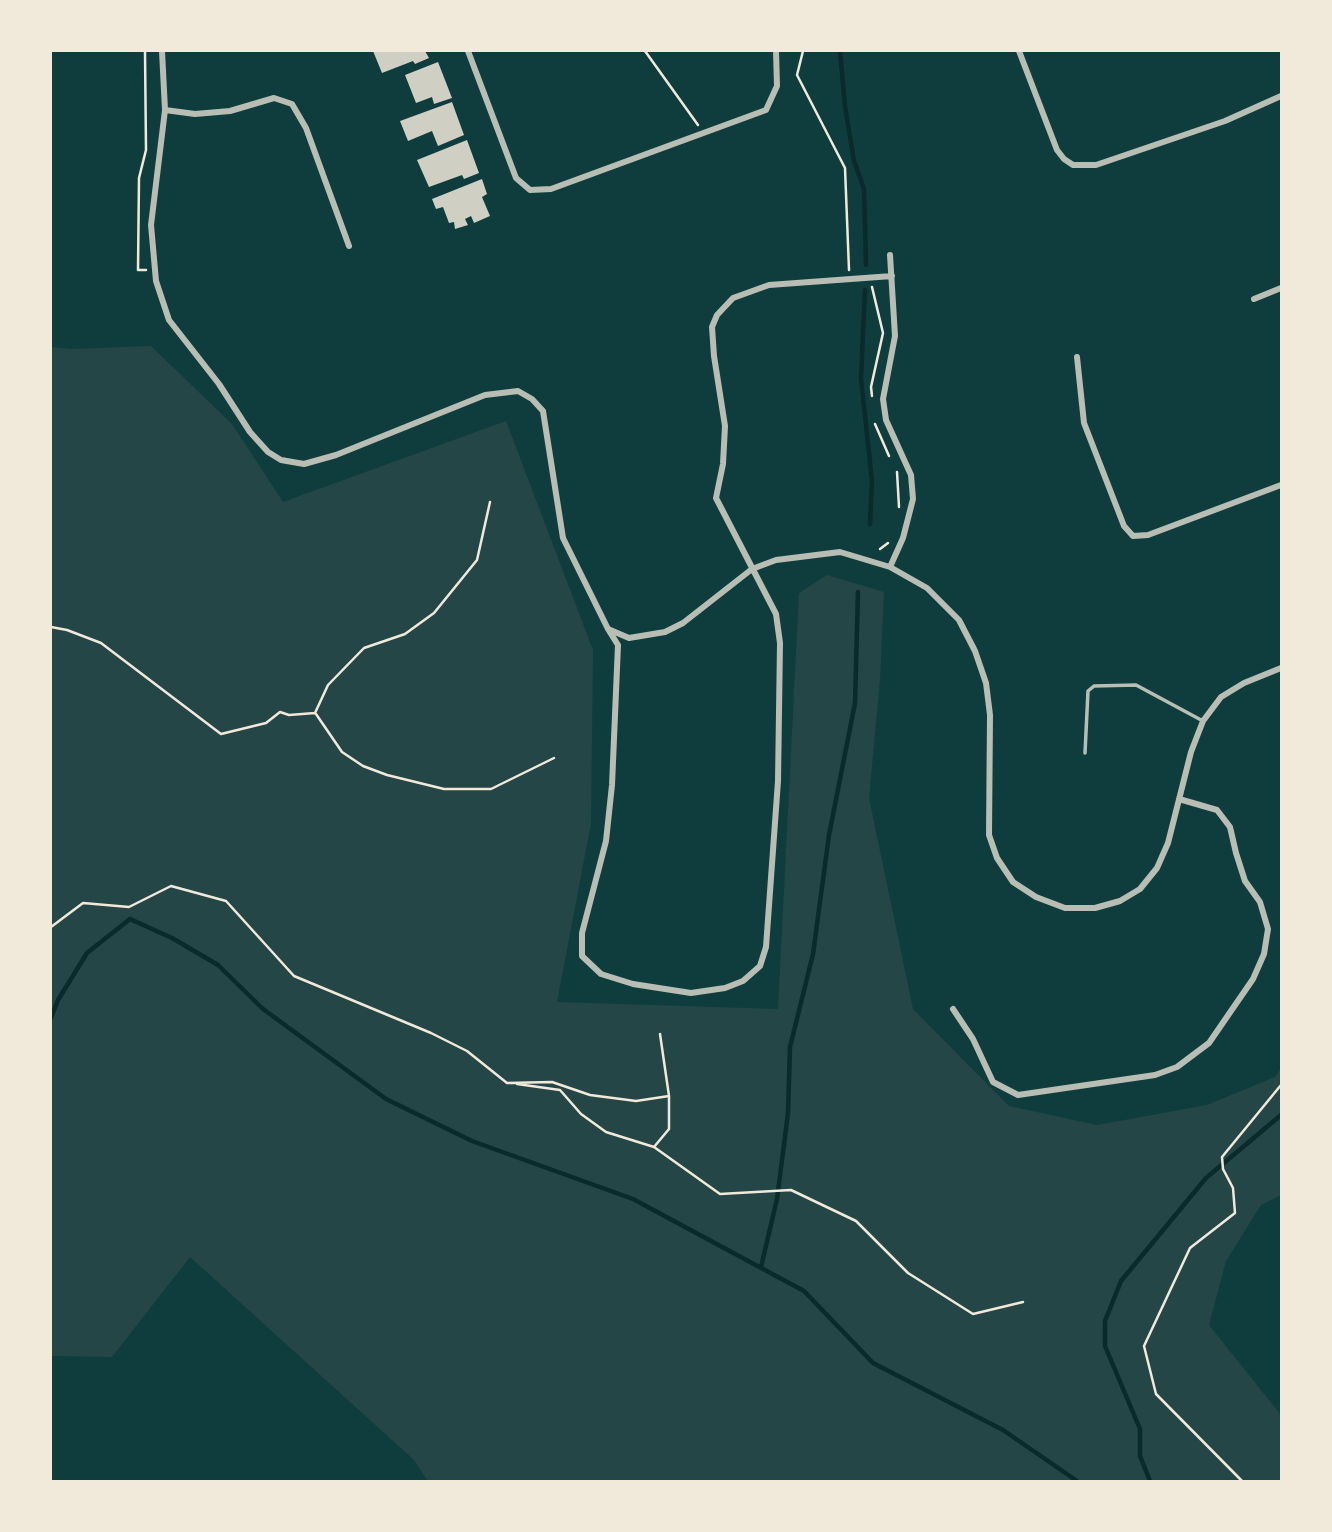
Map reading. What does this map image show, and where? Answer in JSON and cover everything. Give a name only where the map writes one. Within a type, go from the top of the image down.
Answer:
[{"type":"street","points":[[162,51],[165,110],[151,225],[156,281],[169,320],[219,384],[250,432],[268,452],[281,460],[304,464],[336,455],[485,395],[518,391],[543,411],[563,538],[618,645],[612,785],[606,841],[582,933],[582,956],[601,974],[633,984],[691,993],[725,988],[743,981],[760,967],[766,947],[778,781],[780,643],[776,614],[716,498],[723,464],[725,426],[712,327],[724,306],[747,291],[769,285],[892,276]]},
{"type":"street","points":[[468,51],[516,178],[530,190],[551,189],[766,110],[777,86],[776,51]]},
{"type":"street","points":[[1019,51],[1057,150],[1073,165],[1096,165],[1224,121],[1281,96]]},
{"type":"street","points":[[165,110],[195,114],[230,111],[274,98],[292,104],[306,128],[349,246]]},
{"type":"street","points":[[890,255],[895,336],[883,399],[886,420],[911,475],[913,499],[903,538],[890,566]]},
{"type":"street","points":[[1254,299],[1281,288]]},
{"type":"street","points":[[1077,357],[1084,423],[1124,526],[1133,536],[1148,535],[1281,485]]},
{"type":"street","points":[[608,629],[629,638],[664,632],[683,623],[752,569],[776,560],[840,552],[890,566],[927,588],[959,620],[975,651],[986,683],[990,715],[989,835],[996,858],[1013,882],[1036,897],[1065,908],[1096,908],[1120,901],[1140,889],[1157,868],[1168,843],[1191,752],[1203,720],[1221,697],[1244,683],[1281,668]]},
{"type":"street","points":[[953,1009],[973,1039],[993,1082],[1018,1095],[1155,1075],[1177,1067],[1209,1043],[1253,979],[1264,954],[1268,929],[1260,902],[1245,881],[1230,827],[1217,810],[1179,799]]},
{"type":"lane","points":[[1085,752],[1088,691],[1094,686],[1136,685],[1203,720]]},
{"type":"path","points":[[145,51],[146,150],[139,178],[138,270],[156,271]]},
{"type":"path","points":[[645,51],[704,133]]},
{"type":"path","points":[[803,51],[797,75],[845,168],[850,279]]},
{"type":"path","points":[[315,713],[328,685],[364,648],[405,634],[434,613],[477,560],[491,502]]},
{"type":"path","points":[[51,627],[101,643],[221,734],[266,723],[280,712],[289,715],[315,713]]},
{"type":"path","points":[[315,713],[342,752],[363,766],[387,775],[444,789],[491,789],[554,758]]},
{"type":"path","points":[[51,927],[83,903],[129,907],[171,886],[226,901],[294,976],[431,1033],[467,1051],[508,1083],[560,1090],[581,1114],[606,1132],[654,1147],[720,1194],[791,1190],[856,1221],[908,1273],[973,1314],[1023,1302]]},
{"type":"path","points":[[654,1147],[670,1129],[660,1034]]},
{"type":"path","points":[[508,1083],[552,1082],[590,1095],[636,1101],[668,1096]]},
{"type":"path","points":[[1242,1481],[1156,1394],[1144,1346],[1190,1248],[1235,1213],[1233,1188],[1223,1169],[1222,1157],[1281,1085]]},
{"type":"shaded area","points":[[151,346],[232,424],[283,502],[506,421],[593,650],[591,823],[557,1002],[778,1009],[799,593],[827,575],[884,592],[880,680],[869,798],[913,1009],[1009,1106],[1097,1125],[1207,1105],[1275,1077],[1281,1068],[1281,1195],[1261,1205],[1226,1261],[1209,1325],[1281,1415],[1281,1481],[428,1481],[414,1460],[190,1257],[112,1357],[51,1356],[51,347],[71,349]]},
{"type":"building","points":[[373,51],[425,51],[429,58],[382,73]]},
{"type":"building","points":[[438,62],[452,98],[434,104],[432,97],[416,103],[405,75]]},
{"type":"building","points":[[452,102],[464,135],[438,146],[432,131],[408,141],[400,121]]},
{"type":"building","points":[[467,140],[479,173],[464,179],[462,175],[429,187],[417,160]]},
{"type":"building","points":[[482,179],[487,194],[482,197],[490,216],[474,223],[471,216],[465,219],[468,225],[455,229],[454,222],[449,223],[443,207],[436,209],[432,199]]},
{"type":"waterway","points":[[840,51],[854,161],[864,189],[866,265]]},
{"type":"waterway","points":[[865,290],[861,378],[872,481],[870,524]]},
{"type":"waterway","points":[[761,1267],[777,1199],[788,1113],[790,1047],[813,954],[829,835],[855,703],[858,592]]},
{"type":"waterway","points":[[51,1018],[58,1000],[87,953],[130,919],[172,938],[218,965],[263,1009],[386,1099],[472,1141],[633,1199],[804,1291],[873,1363],[1003,1430],[1077,1481]]},
{"type":"waterway","points":[[1150,1481],[1140,1456],[1140,1429],[1105,1346],[1105,1321],[1121,1281],[1206,1178],[1281,1115]]}]
